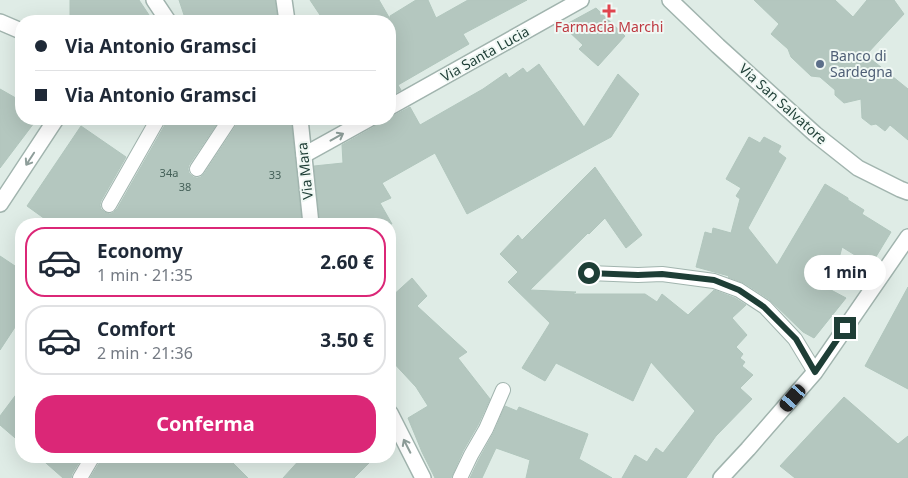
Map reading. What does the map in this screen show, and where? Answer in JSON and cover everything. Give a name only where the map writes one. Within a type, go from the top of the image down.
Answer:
[{"type":"street","points":[[154,0],[164,15]]},
{"type":"street","points":[[284,0],[286,15]]},
{"type":"street","name":"Via Santa Lucia","points":[[396,104],[581,0]]},
{"type":"street","name":"Via San Salvatore","points":[[670,0],[815,134],[858,168],[908,192]]},
{"type":"street","points":[[0,22],[15,28]]},
{"type":"street","points":[[0,204],[52,125]]},
{"type":"street","name":"Via Mara","points":[[301,125],[309,218]]},
{"type":"street","points":[[304,156],[358,125]]},
{"type":"street","points":[[721,478],[815,372],[908,236]]},
{"type":"street","points":[[396,425],[423,478]]},
{"type":"lane","points":[[109,205],[155,125]]},
{"type":"lane","points":[[197,169],[226,125]]},
{"type":"lane","points":[[589,273],[662,274],[714,280],[739,290],[764,307],[796,339],[815,372]]},
{"type":"lane","points":[[460,478],[471,454],[486,429],[503,390]]},
{"type":"lane","points":[[80,478],[89,463]]},
{"type":"building","points":[[70,0],[139,0],[149,15],[70,15]]},
{"type":"building","points":[[179,0],[275,0],[277,15],[184,15]]},
{"type":"building","points":[[310,0],[379,0],[388,15],[320,15]]},
{"type":"building","points":[[416,0],[428,0],[436,18],[468,0],[527,0],[463,34],[469,44],[398,85],[401,90],[396,93],[396,15],[392,15]]},
{"type":"building","points":[[754,0],[835,0],[853,17],[867,0],[894,0],[904,14],[866,55],[908,89],[908,140],[890,125],[885,131],[876,124],[871,125],[862,118],[861,99],[844,103],[835,95],[835,90],[820,77],[811,76],[791,57],[788,49],[771,34],[779,24]]},
{"type":"building","points":[[596,8],[625,36],[598,66],[579,49],[583,45],[563,26]]},
{"type":"building","points":[[539,64],[584,127],[618,74],[639,94],[611,137],[467,214],[435,153],[382,183],[391,198],[380,203],[389,218],[319,218],[314,166],[343,163],[342,145],[376,125],[396,125],[396,114],[410,107],[420,125],[483,89],[506,73],[509,78],[523,68],[527,73]]},
{"type":"building","points":[[0,89],[15,98],[15,125],[32,125],[0,168]]},
{"type":"building","points":[[165,125],[216,125],[189,165],[189,173],[197,178],[204,174],[236,125],[292,125],[301,218],[44,218],[27,206],[81,126],[126,157],[100,205],[104,212],[110,214],[117,209]]},
{"type":"building","points":[[749,137],[760,143],[764,137],[781,146],[778,152],[786,158],[748,228],[777,265],[825,184],[864,210],[862,214],[891,232],[871,265],[842,247],[831,290],[846,298],[814,338],[803,332],[770,300],[744,283],[729,276],[696,267],[705,232],[712,234],[713,228],[731,233],[740,199],[736,196],[741,188],[726,179]]},
{"type":"building","points":[[595,167],[642,235],[626,248],[605,218],[530,290],[576,292],[573,294],[645,294],[657,302],[662,294],[688,315],[714,290],[735,298],[746,305],[732,318],[747,335],[736,347],[743,354],[740,358],[745,362],[742,366],[753,375],[740,388],[752,399],[716,436],[686,478],[622,478],[635,455],[647,462],[656,448],[663,453],[695,411],[651,362],[633,401],[556,363],[545,381],[522,368],[550,323],[508,282],[518,272],[500,254],[518,235],[522,240]]},
{"type":"building","points":[[0,256],[15,266],[15,327],[0,350]]},
{"type":"building","points":[[412,278],[427,296],[417,306],[467,352],[458,358],[490,399],[451,478],[435,478],[408,418],[428,406],[416,387],[396,365],[396,293]]},
{"type":"building","points":[[908,287],[908,389],[865,366]]},
{"type":"building","points":[[15,396],[15,438],[0,425],[0,416]]},
{"type":"building","points":[[844,397],[898,444],[908,436],[908,478],[795,478],[780,466]]},
{"type":"building","points":[[505,406],[517,411],[519,407],[588,434],[579,459],[612,478],[526,478],[530,460],[496,448],[482,478],[470,478]]},
{"type":"building","points":[[46,463],[79,463],[71,478],[63,478]]},
{"type":"building","points":[[99,463],[233,463],[248,478],[90,478]]},
{"type":"building","points":[[297,463],[369,463],[354,478],[283,478]]},
{"type":"place","name":"Farmacia Marchi","points":[[609,11]]},
{"type":"place","name":"Banco di Sardegna","points":[[820,64]]},
{"type":"route","points":[[589,273],[662,274],[714,280],[739,290],[764,307],[796,339],[815,372],[845,328]]}]
